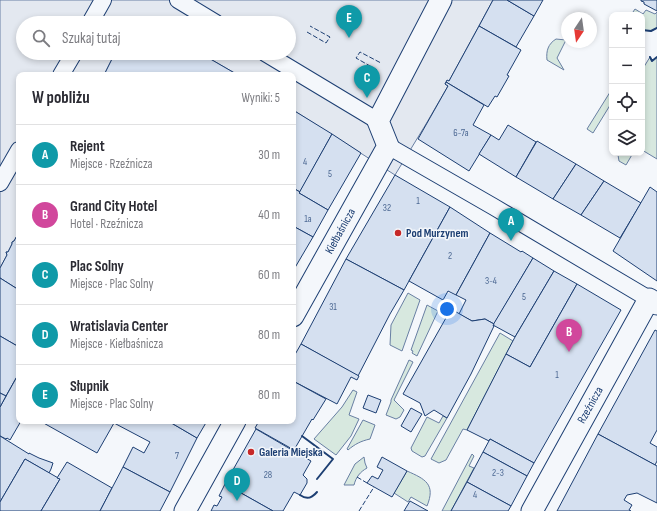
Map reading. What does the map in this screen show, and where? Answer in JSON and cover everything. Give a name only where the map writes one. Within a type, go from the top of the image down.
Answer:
[{"type":"street","points":[[94,16],[104,0]]},
{"type":"street","points":[[178,0],[204,16]]},
{"type":"street","points":[[378,121],[441,0]]},
{"type":"street","points":[[63,72],[70,60]]},
{"type":"street","points":[[278,60],[378,121],[388,146],[653,301]]},
{"type":"street","name":"Kiełbaśnicza","points":[[296,311],[388,146]]},
{"type":"street","points":[[0,183],[16,155]]},
{"type":"street","name":"Rzeźnicza","points":[[532,511],[653,301]]},
{"type":"street","points":[[185,511],[233,424]]},
{"type":"shaded area","points":[[0,0],[493,0],[449,81],[446,82],[445,84],[448,86],[395,175],[296,112],[296,72],[233,72],[212,60],[296,60],[296,16],[16,16],[16,60],[112,60],[106,72],[16,72],[16,237],[12,242],[8,252],[6,252],[7,255],[0,268]]},
{"type":"shaded area","points":[[635,9],[640,12],[633,12]]},
{"type":"shaded area","points":[[646,10],[655,14],[657,12],[657,28],[651,31],[645,30],[644,12]]},
{"type":"shaded area","points":[[556,39],[561,40],[562,48],[557,58],[564,70],[547,60],[548,48]]},
{"type":"shaded area","points":[[650,57],[652,61],[657,57],[657,159],[645,152],[645,65]]},
{"type":"shaded area","points":[[609,94],[609,107],[593,133],[587,129]]},
{"type":"shaded area","points":[[618,156],[631,156],[626,165],[619,161]]},
{"type":"shaded area","points":[[408,293],[420,300],[402,351],[390,345],[391,325]]},
{"type":"shaded area","points":[[427,305],[438,311],[417,356],[412,353],[413,351],[411,350]]},
{"type":"shaded area","points":[[500,333],[513,341],[467,430],[463,429],[446,460],[439,463],[431,459]]},
{"type":"shaded area","points":[[409,360],[413,362],[394,400],[404,410],[400,417],[396,419],[386,415]]},
{"type":"shaded area","points":[[353,390],[357,392],[349,415],[359,419],[351,436],[336,455],[314,439],[342,407]]},
{"type":"shaded area","points":[[443,416],[447,418],[425,456],[422,457],[412,451],[411,448],[427,417],[439,423]]},
{"type":"shaded area","points":[[363,420],[375,425],[370,439],[358,443],[348,450],[347,449]]},
{"type":"shaded area","points":[[472,454],[474,456],[469,466],[474,468],[451,511],[442,511]]},
{"type":"shaded area","points":[[364,457],[367,468],[362,471],[354,485],[344,485],[355,464]]},
{"type":"shaded area","points":[[407,471],[427,483],[430,492],[427,506],[411,497],[408,502],[394,493]]},
{"type":"building","points":[[493,0],[507,0],[534,16],[516,47],[479,26]]},
{"type":"building","points":[[507,0],[543,0],[534,16]]},
{"type":"building","points":[[641,0],[657,0],[657,11],[644,4]]},
{"type":"building","points":[[479,26],[521,50],[497,97],[495,96],[488,107],[446,82],[447,80],[449,81]]},
{"type":"building","points":[[112,60],[212,60],[233,72],[106,72]]},
{"type":"building","points":[[374,71],[377,74],[374,77],[371,74]]},
{"type":"building","points":[[446,82],[484,105],[473,125],[491,135],[469,171],[418,139],[448,86],[445,84]]},
{"type":"building","points":[[296,112],[332,134],[300,192],[296,190]]},
{"type":"building","points":[[508,125],[536,142],[516,177],[479,154],[491,135],[499,140]]},
{"type":"building","points":[[332,134],[361,153],[328,210],[299,193]]},
{"type":"building","points":[[537,141],[576,164],[553,199],[516,177]]},
{"type":"building","points":[[576,164],[604,181],[581,215],[553,199]]},
{"type":"building","name":"Pod Murzynem","points":[[395,175],[450,207],[404,290],[346,259]]},
{"type":"building","points":[[604,181],[641,203],[620,238],[581,215]]},
{"type":"building","points":[[650,187],[657,192],[657,281],[613,251]]},
{"type":"building","points":[[296,190],[328,210],[313,237],[296,228]]},
{"type":"building","points":[[450,207],[490,233],[456,295],[448,291],[443,300],[409,281]]},
{"type":"building","points":[[296,228],[313,237],[296,266]]},
{"type":"building","points":[[490,233],[533,258],[494,324],[485,319],[472,321],[459,314],[466,300],[456,295]]},
{"type":"building","points":[[16,237],[16,288],[0,278],[0,268],[7,255],[6,252],[8,252],[12,242]]},
{"type":"building","points":[[533,258],[554,271],[515,337],[493,325]]},
{"type":"building","points":[[346,259],[404,290],[358,376],[301,344]]},
{"type":"building","points":[[554,271],[577,284],[530,367],[506,354]]},
{"type":"building","points":[[0,278],[16,288],[16,345],[0,336]]},
{"type":"building","points":[[577,284],[621,310],[534,463],[490,439],[489,441],[467,430],[506,354],[530,367]]},
{"type":"building","points":[[451,309],[472,321],[485,319],[494,324],[494,326],[471,374],[447,418],[434,410],[425,416],[420,403],[403,394]]},
{"type":"building","points":[[655,330],[657,331],[657,430],[650,443],[657,447],[657,461],[655,465],[598,434]]},
{"type":"building","points":[[0,336],[16,345],[16,378],[6,396],[0,393]]},
{"type":"building","points":[[301,344],[359,376],[357,380],[351,377],[337,404],[296,383],[296,353]]},
{"type":"building","points":[[16,378],[16,424],[19,424],[10,440],[0,436],[0,407]]},
{"type":"building","points":[[296,383],[326,399],[313,420],[312,419],[294,450],[255,428],[257,424],[296,424]]},
{"type":"building","points":[[0,393],[6,396],[0,407]]},
{"type":"building","points":[[368,395],[381,400],[376,413],[363,408]]},
{"type":"building","points":[[411,408],[422,414],[411,432],[401,426]]},
{"type":"building","points":[[45,424],[113,424],[97,453]]},
{"type":"building","points":[[116,424],[173,424],[197,438],[170,492],[123,467],[133,447],[144,453],[150,442]]},
{"type":"building","points":[[173,424],[205,424],[197,438]]},
{"type":"building","points":[[256,429],[311,461],[303,475],[307,479],[307,483],[300,495],[294,492],[283,511],[273,511],[225,484]]},
{"type":"building","points":[[598,434],[657,466],[657,503],[637,493],[627,495],[624,500],[632,505],[629,510],[631,511],[557,511]]},
{"type":"building","points":[[0,436],[29,454],[53,463],[49,473],[25,459],[0,502]]},
{"type":"building","points":[[490,439],[534,463],[527,476],[483,452]]},
{"type":"building","points":[[483,452],[527,476],[511,506],[467,482]]},
{"type":"building","points":[[382,457],[407,471],[392,497],[367,483],[372,476],[378,479],[383,470],[377,467]]},
{"type":"building","points":[[25,459],[60,479],[41,511],[0,511],[0,502]]},
{"type":"building","points":[[67,462],[112,488],[100,511],[41,511],[60,479],[57,478]]},
{"type":"building","points":[[123,467],[170,492],[160,511],[100,511]]},
{"type":"building","points":[[467,482],[511,506],[508,511],[451,511]]},
{"type":"building","points":[[225,484],[273,511],[211,511],[214,505],[217,506],[222,497],[219,496]]},
{"type":"building","points":[[410,501],[428,511],[404,511]]},
{"type":"fence","points":[[307,32],[326,43],[330,37],[310,26]]},
{"type":"fence","points":[[377,70],[356,58],[360,52],[381,63]]},
{"type":"fence","points":[[357,477],[367,483]]},
{"type":"fence","points":[[359,511],[374,487]]},
{"type":"wall","points":[[645,30],[651,31],[657,28]]},
{"type":"wall","points":[[650,57],[652,61],[657,57]]},
{"type":"wall","points":[[302,436],[333,459],[317,479]]},
{"type":"wall","points":[[300,495],[309,498],[317,492]]},
{"type":"place","name":"Słupnik","points":[[349,38]]},
{"type":"place","name":"Plac Solny","points":[[367,98]]},
{"type":"place","name":"Pod Murzynem","points":[[398,233]]},
{"type":"place","name":"Rejent","points":[[511,241]]},
{"type":"place","name":"Grand City Hotel","points":[[569,352]]},
{"type":"place","name":"Galeria Miejska","points":[[251,452]]},
{"type":"place","name":"Wratislavia Center","points":[[237,501]]}]
